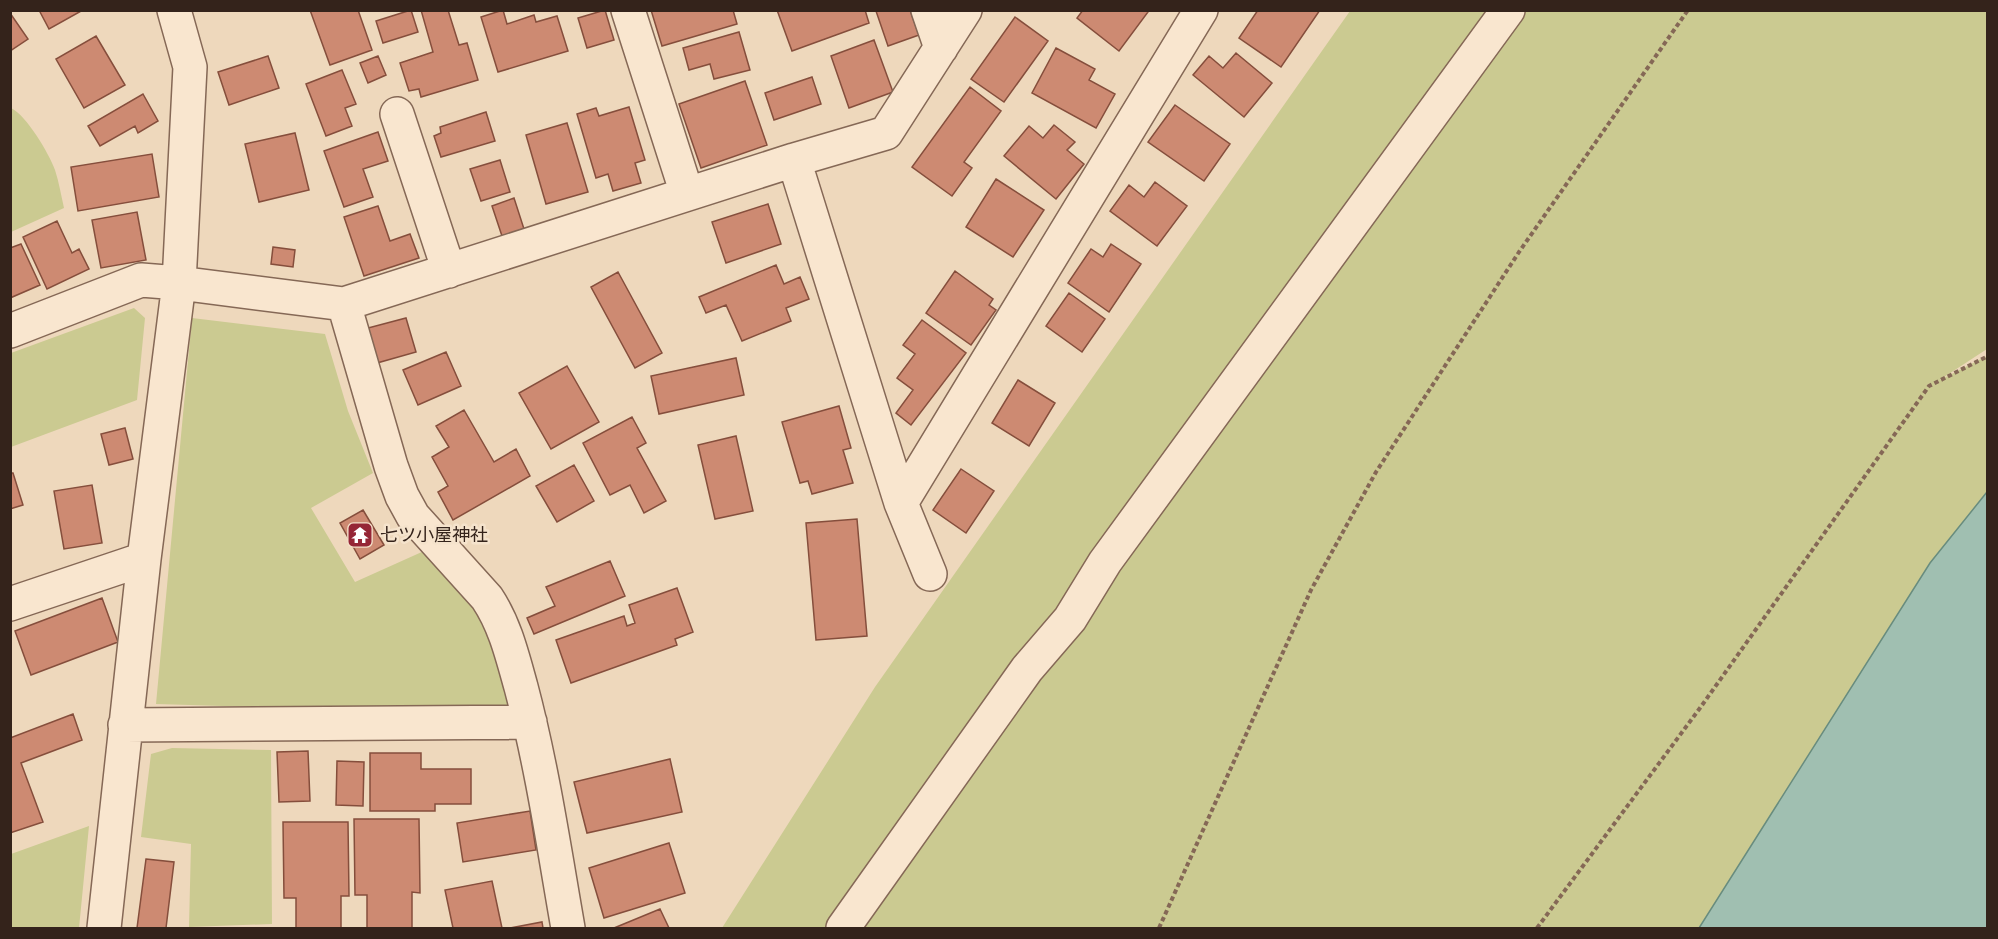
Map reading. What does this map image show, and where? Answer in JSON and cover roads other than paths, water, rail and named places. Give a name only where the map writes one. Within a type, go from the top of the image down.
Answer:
[{"type":"street","points":[[104,928],[144,559],[179,283],[190,67],[174,10]]},
{"type":"street","points":[[628,10],[687,194]]},
{"type":"street","points":[[928,10],[941,48]]},
{"type":"street","points":[[10,331],[141,280],[344,304],[794,160],[886,133],[965,10]]},
{"type":"street","points":[[901,503],[1201,10]]},
{"type":"street","points":[[843,928],[1027,669],[1070,619],[1105,562],[1508,10]]},
{"type":"street","points":[[397,114],[449,271]]},
{"type":"street","points":[[794,160],[901,503],[930,574]]},
{"type":"street","points":[[344,304],[391,466],[402,496],[413,516],[487,598],[506,635],[530,722],[568,928]]},
{"type":"street","points":[[10,604],[144,559]]},
{"type":"street","points":[[125,725],[530,722]]},
{"type":"place","name":"七ツ小屋神社","points":[[360,535]]}]
